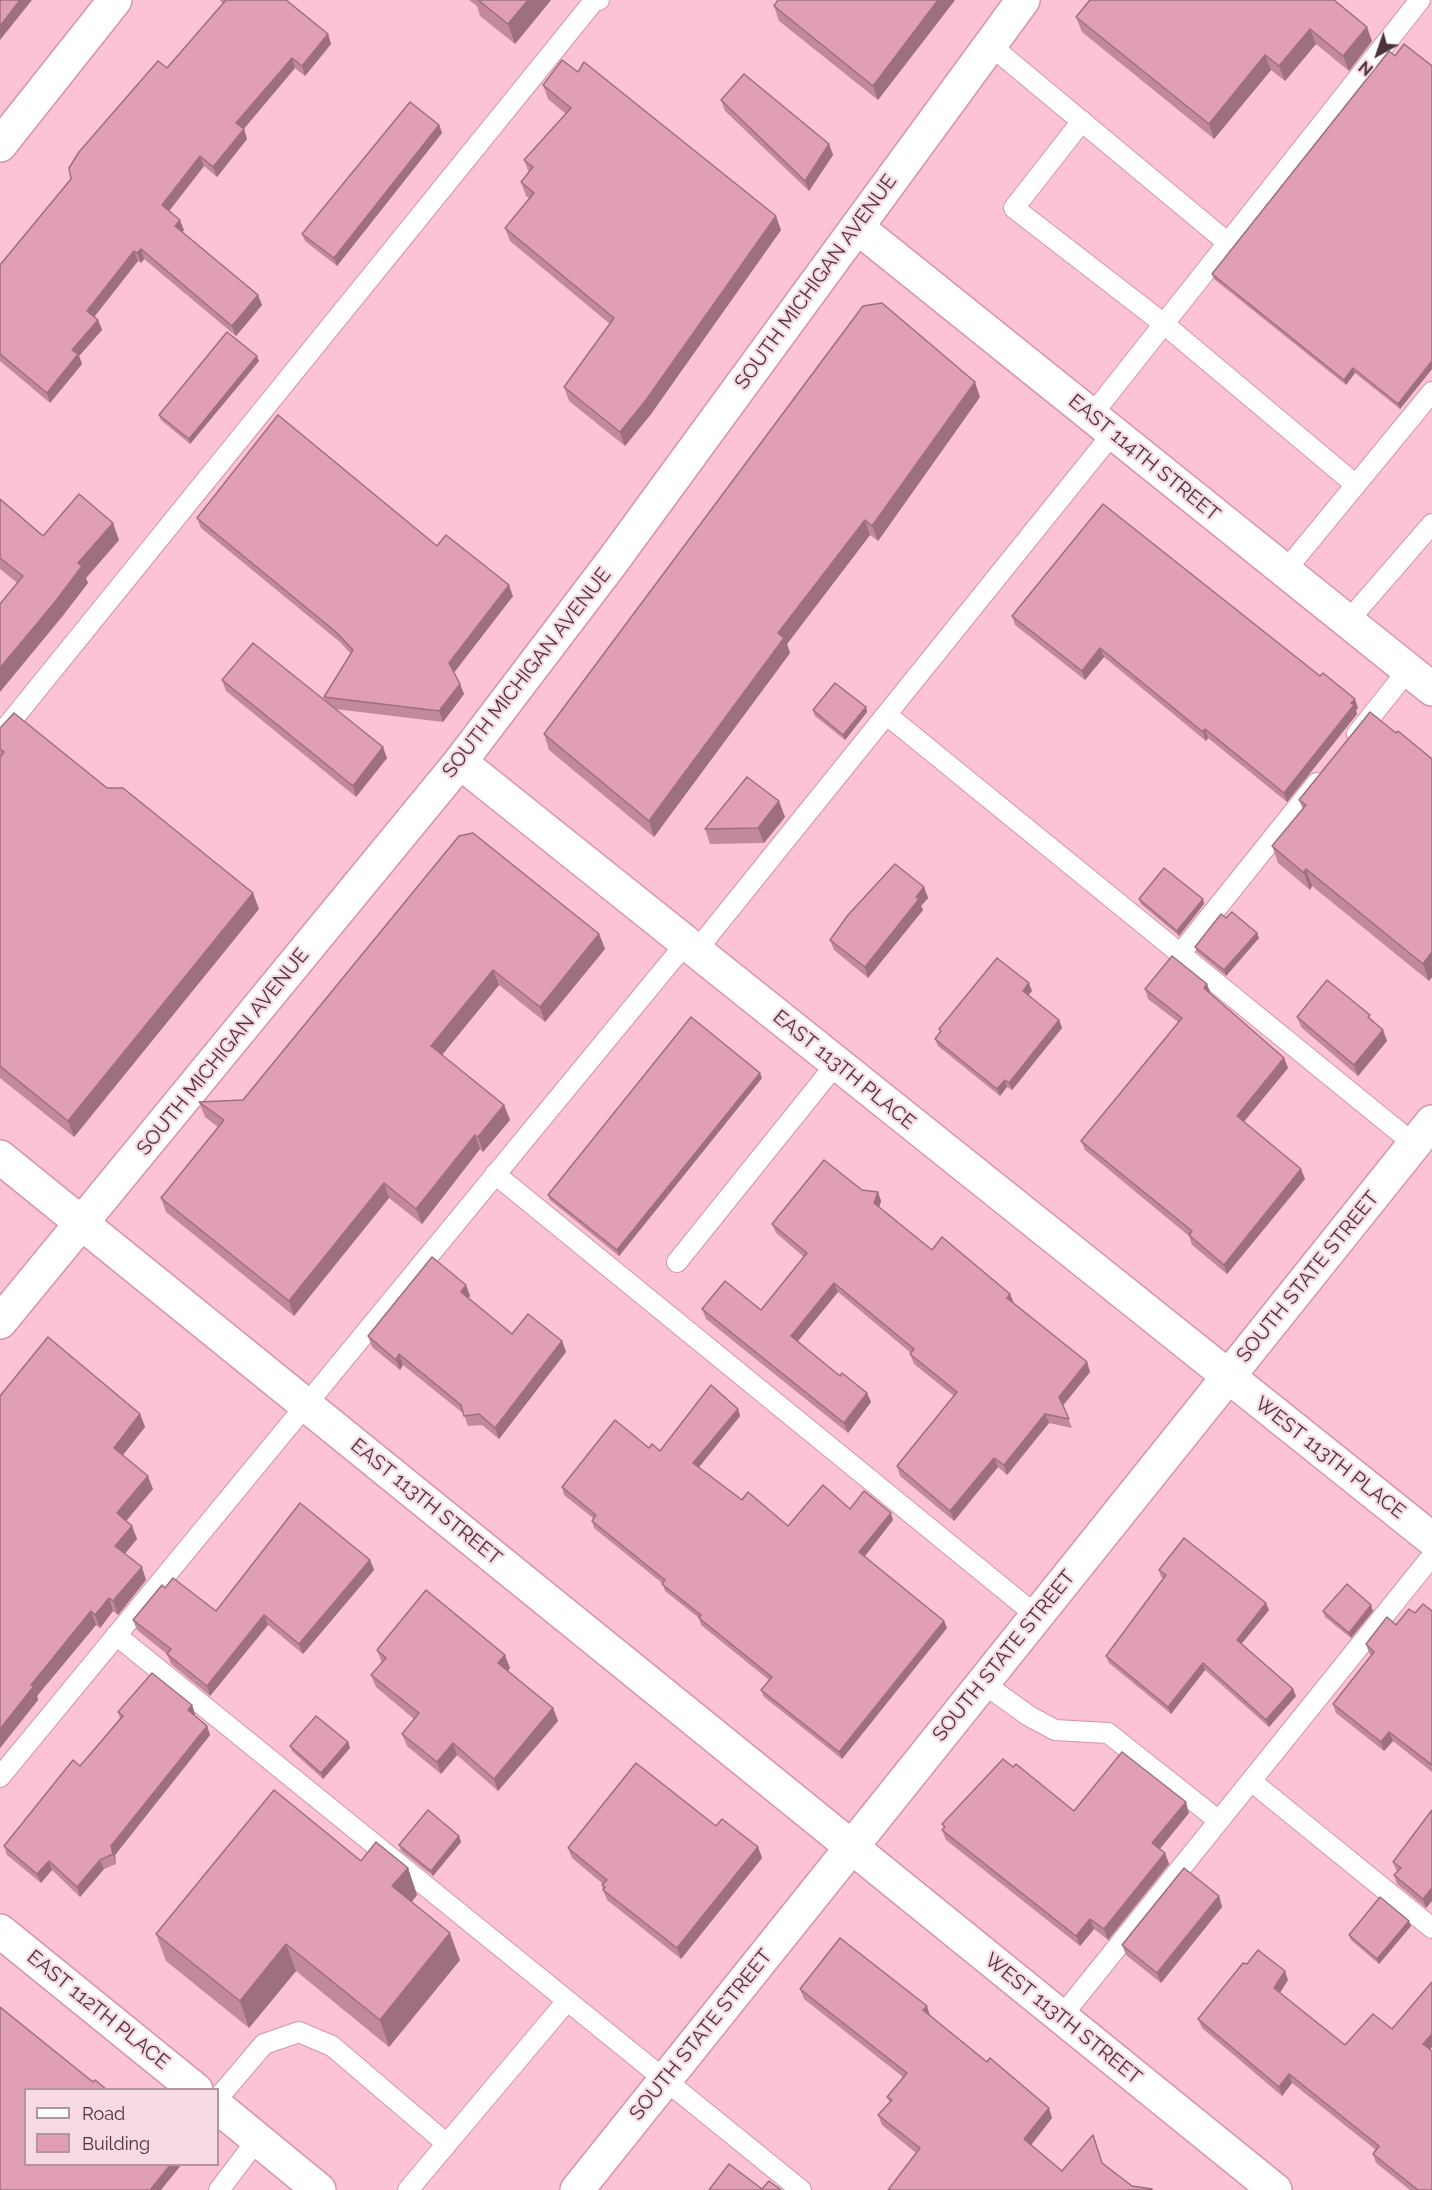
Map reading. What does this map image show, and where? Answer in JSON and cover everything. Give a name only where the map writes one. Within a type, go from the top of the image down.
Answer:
[{"type":"street","points":[[0,145],[115,0]]},
{"type":"street","name":"SOUTH MICHIGAN AVENUE","points":[[0,1322],[460,762],[612,562],[1023,0]]},
{"type":"street","name":"EAST 114TH STREET","points":[[857,226],[1420,680]]},
{"type":"street","name":"EAST 113TH PLACE","points":[[460,762],[1227,1377]]},
{"type":"street","name":"SOUTH STATE STREET","points":[[577,2190],[1423,1133]]},
{"type":"street","name":"EAST 113TH STREET","points":[[0,1157],[852,1847]]},
{"type":"street","name":"WEST 113TH PLACE","points":[[1227,1377],[1432,1539]]},
{"type":"street","name":"WEST 113TH STREET","points":[[852,1847],[1275,2190]]},
{"type":"street","name":"EAST 112TH PLACE","points":[[0,1931],[194,2088]]},
{"type":"street","points":[[219,2108],[319,2190]]},
{"type":"lane","points":[[0,735],[594,1],[599,0]]},
{"type":"lane","points":[[0,1777],[495,1174],[887,715],[1102,424],[1164,324],[1420,0]]},
{"type":"lane","points":[[990,45],[1228,243]]},
{"type":"lane","points":[[1082,122],[1014,208],[1164,324],[1356,485]]},
{"type":"lane","points":[[1285,571],[1432,392]]},
{"type":"lane","points":[[1348,621],[1432,524]]},
{"type":"lane","points":[[1344,751],[1420,680]]},
{"type":"lane","points":[[887,715],[1180,954],[1423,1133]]},
{"type":"lane","points":[[1180,954],[1329,769]]},
{"type":"lane","points":[[677,1262],[836,1064]]},
{"type":"lane","points":[[495,1174],[1037,1616]]},
{"type":"lane","points":[[1061,2017],[1432,1557]]},
{"type":"lane","points":[[116,1635],[801,2190]]},
{"type":"lane","points":[[983,1683],[1029,1716],[1055,1730],[1108,1733],[1219,1821]]},
{"type":"lane","points":[[1251,1781],[1432,1928]]},
{"type":"lane","points":[[408,2190],[567,2001]]},
{"type":"lane","points":[[219,2097],[264,2044],[299,2032],[332,2046],[447,2144]]},
{"type":"lane","points":[[219,2190],[257,2140]]},
{"type":"building","points":[[0,0],[20,0],[0,26]]},
{"type":"building","points":[[226,0],[286,0],[328,34],[302,66],[292,58],[236,123],[244,129],[213,167],[200,156],[162,205],[180,220],[175,226],[258,295],[232,326],[141,249],[137,253],[134,251],[87,311],[98,320],[72,350],[78,354],[47,393],[0,354],[0,265],[71,179],[69,168],[79,152],[158,61],[167,68]]},
{"type":"building","points":[[478,0],[528,0],[508,24]]},
{"type":"building","points":[[778,0],[938,0],[873,86],[774,6]]},
{"type":"building","points":[[1090,0],[1334,0],[1367,27],[1343,56],[1310,29],[1279,66],[1265,55],[1209,124],[1076,17]]},
{"type":"building","points":[[1404,44],[1432,66],[1432,361],[1398,404],[1353,368],[1344,380],[1212,274],[1389,51],[1395,56]]},
{"type":"building","points":[[562,60],[578,72],[584,62],[776,216],[646,400],[620,432],[564,387],[614,318],[505,228],[534,193],[521,182],[533,167],[524,160],[571,108],[543,85]]},
{"type":"building","points":[[744,74],[829,144],[805,181],[721,100]]},
{"type":"building","points":[[410,102],[439,125],[334,258],[302,234]]},
{"type":"building","points":[[882,303],[975,382],[872,526],[865,520],[778,633],[784,638],[649,821],[544,734],[863,306]]},
{"type":"building","points":[[227,332],[257,356],[189,439],[159,415]]},
{"type":"building","points":[[278,415],[437,546],[446,535],[509,585],[449,663],[460,684],[439,711],[324,697],[353,650],[336,632],[197,518]]},
{"type":"building","points":[[79,494],[113,523],[78,563],[82,566],[0,668],[0,604],[23,576],[0,558],[0,499],[43,536]]},
{"type":"building","points":[[1103,504],[1320,676],[1323,673],[1355,699],[1351,703],[1354,705],[1284,793],[1205,729],[1203,732],[1100,648],[1082,671],[1012,616]]},
{"type":"building","points":[[253,643],[383,747],[353,786],[222,680]]},
{"type":"building","points":[[835,683],[866,707],[843,735],[813,710]]},
{"type":"building","points":[[1370,712],[1432,759],[1432,952],[1423,964],[1306,869],[1304,873],[1272,846],[1306,805],[1299,800]]},
{"type":"building","points":[[14,713],[107,788],[123,788],[253,893],[68,1121],[0,1066],[0,757],[4,752],[0,749],[0,728]]},
{"type":"building","points":[[747,777],[779,801],[758,828],[705,829]]},
{"type":"building","points":[[473,833],[599,934],[540,1007],[493,970],[431,1046],[504,1105],[478,1137],[475,1135],[416,1209],[384,1183],[289,1301],[161,1198],[224,1120],[199,1102],[243,1100],[459,836]]},
{"type":"building","points":[[895,864],[924,887],[916,897],[919,899],[865,967],[830,940],[848,915]]},
{"type":"building","points":[[1164,868],[1203,899],[1177,931],[1139,899]]},
{"type":"building","points":[[1232,912],[1257,933],[1224,970],[1195,947],[1221,914],[1226,918]]},
{"type":"building","points":[[1172,956],[1207,984],[1204,988],[1284,1058],[1237,1116],[1301,1169],[1224,1265],[1189,1235],[1192,1231],[1081,1141],[1182,1018],[1145,989]]},
{"type":"building","points":[[997,958],[1029,983],[1023,991],[1059,1020],[1009,1083],[1005,1080],[997,1089],[935,1039],[941,1031],[939,1029]]},
{"type":"building","points":[[1327,980],[1370,1015],[1368,1017],[1383,1030],[1354,1065],[1297,1017]]},
{"type":"building","points":[[691,1017],[760,1073],[617,1250],[548,1195]]},
{"type":"building","points":[[824,1160],[862,1190],[878,1192],[874,1203],[932,1250],[942,1237],[1010,1294],[1007,1298],[1087,1362],[1059,1397],[1069,1419],[1045,1414],[1004,1465],[994,1458],[950,1511],[897,1466],[957,1392],[910,1354],[914,1349],[834,1283],[791,1336],[840,1376],[842,1373],[867,1393],[844,1423],[702,1309],[725,1281],[761,1310],[807,1253],[772,1224]]},
{"type":"building","points":[[432,1257],[466,1285],[461,1292],[512,1334],[528,1314],[562,1341],[495,1428],[479,1414],[464,1416],[461,1405],[399,1354],[396,1360],[368,1336]]},
{"type":"building","points":[[48,1337],[140,1414],[114,1448],[148,1476],[117,1513],[132,1526],[115,1546],[142,1567],[113,1601],[109,1598],[95,1615],[91,1611],[31,1685],[34,1686],[0,1729],[0,1396]]},
{"type":"building","points":[[711,1385],[738,1409],[693,1463],[742,1500],[748,1492],[788,1526],[823,1485],[850,1509],[864,1491],[891,1513],[859,1552],[944,1621],[839,1752],[761,1690],[772,1677],[699,1618],[701,1615],[662,1584],[665,1580],[592,1521],[596,1515],[562,1487],[615,1420],[649,1448],[652,1444],[660,1451]]},
{"type":"building","points":[[300,1503],[370,1560],[299,1644],[264,1615],[207,1686],[167,1654],[171,1649],[133,1620],[162,1585],[165,1588],[173,1578],[216,1611]]},
{"type":"building","points":[[1184,1538],[1266,1603],[1237,1640],[1293,1689],[1266,1720],[1203,1663],[1168,1707],[1106,1656],[1166,1575],[1159,1570]]},
{"type":"building","points":[[1347,1584],[1371,1605],[1349,1633],[1323,1611]]},
{"type":"building","points":[[426,1590],[505,1655],[498,1663],[553,1708],[494,1779],[453,1743],[437,1762],[402,1734],[419,1713],[371,1675],[386,1658],[377,1650]]},
{"type":"building","points":[[1423,1604],[1432,1611],[1432,1765],[1389,1732],[1381,1742],[1333,1704],[1374,1652],[1366,1644],[1387,1617],[1396,1625],[1409,1609],[1415,1613]]},
{"type":"building","points":[[152,1673],[192,1705],[188,1710],[207,1726],[111,1846],[113,1854],[100,1860],[77,1887],[49,1861],[37,1874],[4,1846],[73,1760],[80,1766],[123,1716],[118,1712]]},
{"type":"building","points":[[316,1716],[348,1742],[321,1773],[290,1746]]},
{"type":"building","points":[[1122,1752],[1186,1802],[1152,1843],[1165,1853],[1104,1929],[1090,1919],[1076,1936],[942,1830],[945,1827],[942,1824],[1003,1759],[1013,1767],[1016,1764],[1074,1811]]},
{"type":"building","points":[[636,1763],[716,1826],[722,1819],[758,1847],[677,1948],[603,1890],[605,1887],[602,1885],[607,1880],[568,1848]]},
{"type":"building","points":[[274,1790],[361,1861],[376,1842],[408,1868],[392,1886],[450,1933],[380,2020],[286,1944],[240,2001],[156,1934]]},
{"type":"building","points":[[428,1810],[459,1836],[431,1871],[399,1845]]},
{"type":"building","points":[[1432,1810],[1432,1888],[1423,1899],[1394,1875],[1401,1868],[1393,1862]]},
{"type":"building","points":[[1184,1868],[1219,1896],[1157,1973],[1122,1945]]},
{"type":"building","points":[[1380,1897],[1409,1921],[1377,1959],[1349,1935]]},
{"type":"building","points":[[840,1938],[927,2006],[923,2010],[987,2062],[990,2058],[1049,2108],[1024,2139],[1062,2171],[1093,2135],[1102,2163],[1132,2186],[1152,2190],[888,2190],[920,2148],[878,2115],[892,2100],[887,2097],[907,2073],[800,1989]]},
{"type":"building","points":[[1258,1950],[1285,1971],[1274,1988],[1345,2045],[1373,2014],[1392,2029],[1432,1982],[1432,2034],[1423,2044],[1432,2051],[1432,2190],[1418,2190],[1373,2154],[1379,2146],[1289,2074],[1279,2087],[1198,2019],[1243,1963],[1247,1964]]},
{"type":"building","points":[[0,2007],[93,2082],[95,2080],[105,2088],[24,2088],[24,2166],[169,2166],[150,2190],[0,2190]]},
{"type":"building","points":[[729,2164],[762,2189],[769,2181],[781,2190],[709,2190]]}]
